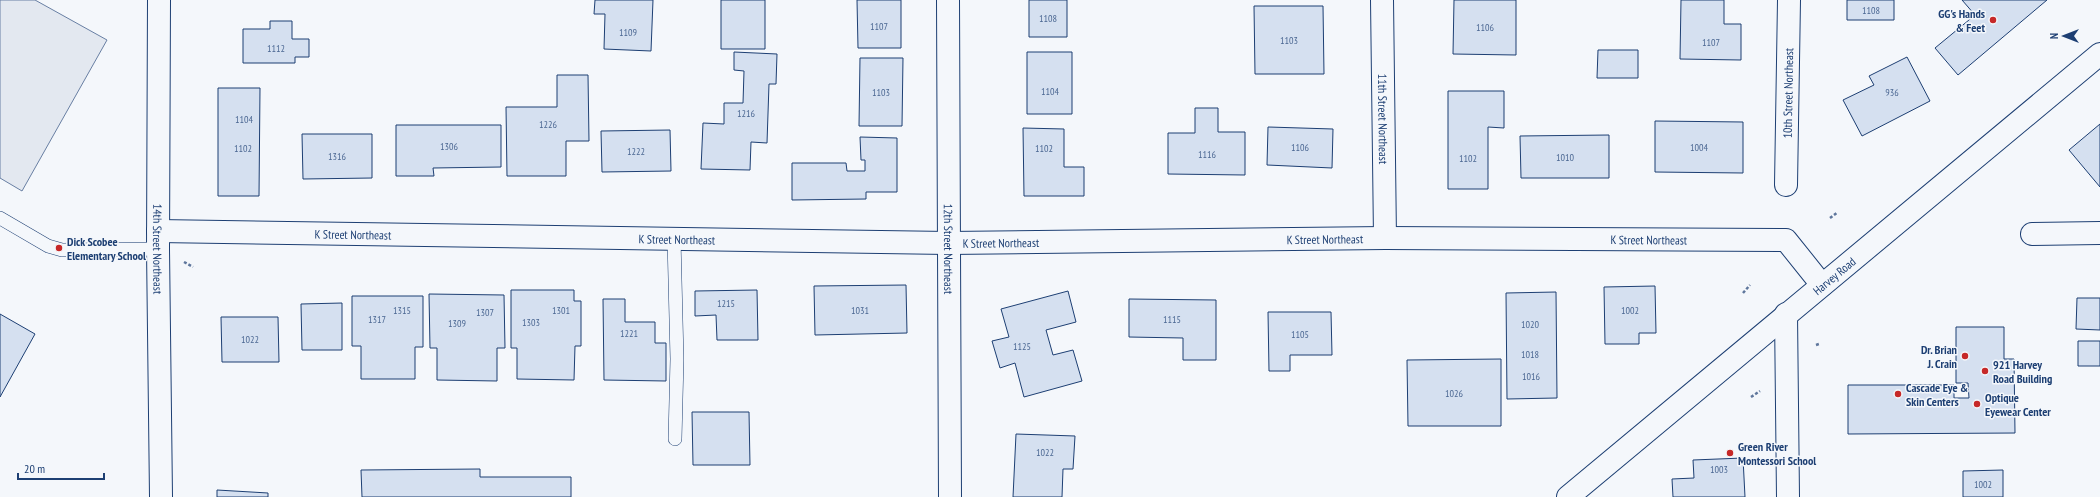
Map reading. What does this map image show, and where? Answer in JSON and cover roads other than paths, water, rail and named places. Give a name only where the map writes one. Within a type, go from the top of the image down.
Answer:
[{"type":"street","name":"14th Street Northeast","points":[[159,0],[158,240],[161,497]]},
{"type":"street","name":"12th Street Northeast","points":[[948,0],[950,497]]},
{"type":"street","name":"11th Street Northeast","points":[[1382,0],[1385,238]]},
{"type":"street","name":"10th Street Northeast","points":[[1786,185],[1789,0]]},
{"type":"street","name":"Harvey Road","points":[[1568,497],[2100,54]]},
{"type":"street","points":[[2032,234],[2100,233]]},
{"type":"street","name":"K Street Northeast","points":[[158,240],[674,239],[948,243],[1385,238],[1786,240],[1822,285]]},
{"type":"street","points":[[1786,314],[1788,497]]},
{"type":"lane","points":[[0,218],[48,246],[62,250],[158,240]]},
{"type":"lane","points":[[674,239],[677,359],[675,439]]},
{"type":"place","name":"GG's Hands & Feet","points":[[1993,20]]},
{"type":"place","name":"Dick Scobee Elementary School","points":[[59,248]]},
{"type":"place","name":"Dr. Brian J. Crain","points":[[1965,356]]},
{"type":"place","name":"921 Harvey Road Building","points":[[1985,371]]},
{"type":"place","name":"Cascade Eye & Skin Centers","points":[[1898,394]]},
{"type":"place","name":"Optique Eyewear Center","points":[[1977,404]]},
{"type":"place","name":"Green River Montessori School","points":[[1730,453]]}]
